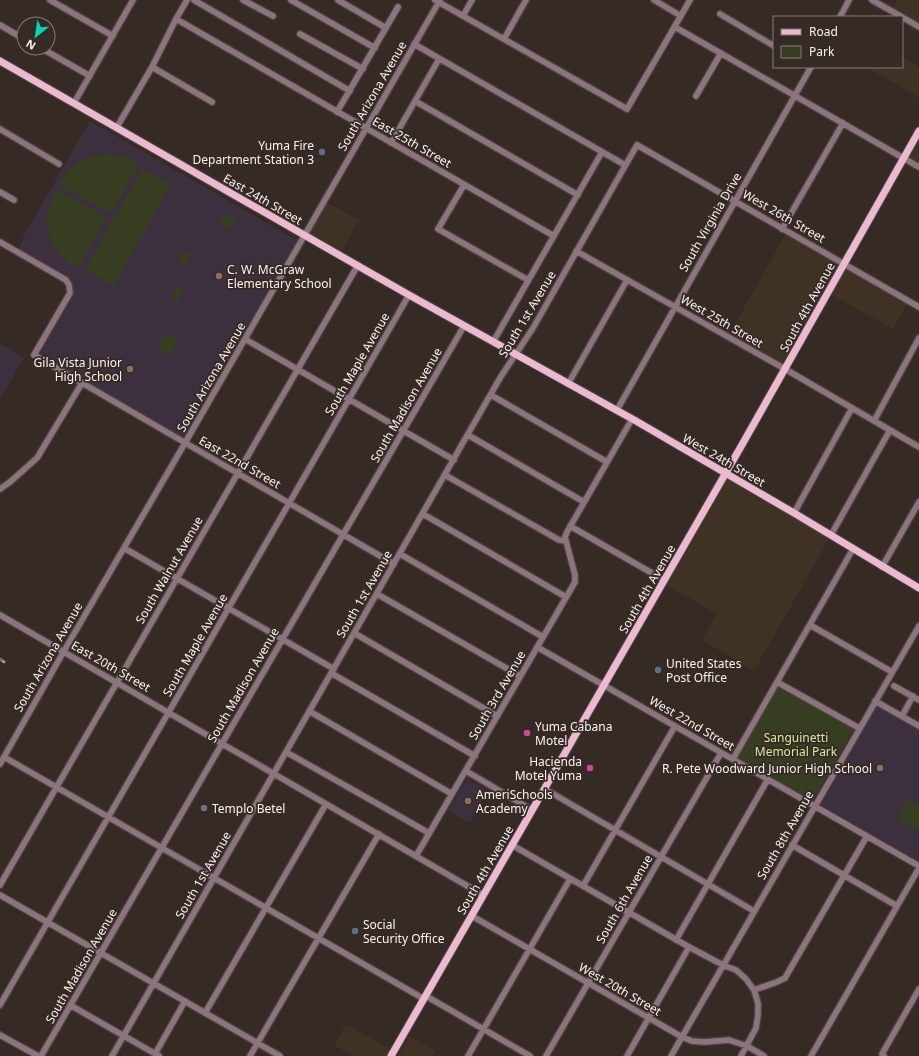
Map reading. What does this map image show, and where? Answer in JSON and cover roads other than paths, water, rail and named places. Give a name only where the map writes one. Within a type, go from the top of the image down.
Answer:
[{"type":"main road","name":"East 24th Street","points":[[0,62],[117,127],[516,355]]},
{"type":"main road","name":"South 4th Avenue","points":[[391,1056],[726,473],[919,131]]},
{"type":"main road","name":"West 24th Street","points":[[516,355],[617,410],[726,473],[919,588]]},
{"type":"street","points":[[50,0],[112,36]]},
{"type":"street","points":[[74,104],[133,0]]},
{"type":"street","points":[[117,127],[152,67],[187,0]]},
{"type":"street","points":[[194,0],[350,91]]},
{"type":"street","points":[[243,0],[272,16]]},
{"type":"street","points":[[291,0],[375,48]]},
{"type":"street","points":[[338,0],[386,28]]},
{"type":"street","points":[[463,16],[472,0]]},
{"type":"street","points":[[504,39],[526,0]]},
{"type":"street","points":[[654,0],[681,16]]},
{"type":"street","points":[[438,1],[627,109],[690,0]]},
{"type":"street","points":[[841,16],[849,0]]},
{"type":"street","points":[[872,0],[900,16]]},
{"type":"street","name":"South Arizona Avenue","points":[[0,764],[366,129],[438,1]]},
{"type":"street","points":[[337,112],[398,7]]},
{"type":"street","points":[[720,14],[773,45]]},
{"type":"street","points":[[903,18],[919,27]]},
{"type":"street","name":"East 25th Street","points":[[176,19],[554,236]]},
{"type":"street","points":[[0,25],[16,34]]},
{"type":"street","points":[[675,27],[919,167]]},
{"type":"street","points":[[300,34],[363,69]]},
{"type":"street","points":[[414,44],[625,165]]},
{"type":"street","points":[[696,96],[721,53]]},
{"type":"street","points":[[54,56],[90,76]]},
{"type":"street","points":[[391,143],[440,59]]},
{"type":"street","points":[[152,67],[212,102]]},
{"type":"street","name":"South Virginia Drive","points":[[617,410],[809,68]]},
{"type":"street","points":[[415,101],[578,195]]},
{"type":"street","points":[[782,229],[843,123]]},
{"type":"street","points":[[0,129],[59,164]]},
{"type":"street","name":"West 26th Street","points":[[637,145],[919,307]]},
{"type":"street","name":"South 1st Avenue","points":[[112,1056],[505,370],[533,328],[637,145]]},
{"type":"street","points":[[493,342],[602,152]]},
{"type":"street","points":[[464,185],[438,229],[528,280]]},
{"type":"street","points":[[0,192],[14,200]]},
{"type":"street","name":"East 22nd Street","points":[[0,242],[66,280],[69,285],[70,293],[34,355],[394,564]]},
{"type":"street","name":"West 25th Street","points":[[576,251],[675,306],[919,447]]},
{"type":"street","name":"South Walnut Avenue","points":[[0,885],[358,265]]},
{"type":"street","points":[[568,384],[627,280]]},
{"type":"street","name":"South Maple Avenue","points":[[0,1005],[409,295]]},
{"type":"street","name":"South Madison Avenue","points":[[39,1056],[101,953],[464,326]]},
{"type":"street","points":[[245,338],[454,460]]},
{"type":"street","points":[[874,421],[919,338]]},
{"type":"street","points":[[0,489],[37,458],[82,383]]},
{"type":"street","points":[[491,395],[607,462]]},
{"type":"street","points":[[794,513],[852,408]]},
{"type":"street","points":[[445,475],[559,540],[566,541],[565,537],[570,526],[632,419]]},
{"type":"street","points":[[831,535],[890,430]]},
{"type":"street","points":[[468,435],[584,502]]},
{"type":"street","points":[[882,567],[919,502]]},
{"type":"street","points":[[423,514],[566,597]]},
{"type":"street","points":[[570,526],[664,580]]},
{"type":"street","name":"South 3rd Avenue","points":[[416,856],[475,756],[575,580],[566,541]]},
{"type":"street","points":[[124,548],[282,640],[475,756]]},
{"type":"street","points":[[733,759],[853,549]]},
{"type":"street","points":[[400,554],[543,637]]},
{"type":"street","points":[[377,594],[520,676]]},
{"type":"street","name":"East 20th Street","points":[[0,615],[169,712],[273,774]]},
{"type":"street","points":[[810,625],[892,672]]},
{"type":"street","name":"South 8th Avenue","points":[[671,1056],[919,626]]},
{"type":"street","points":[[354,633],[497,716]]},
{"type":"street","name":"West 22nd Street","points":[[537,647],[815,805],[919,867]]},
{"type":"street","points":[[777,682],[859,728]]},
{"type":"street","points":[[894,686],[919,700]]},
{"type":"street","points":[[902,716],[913,696]]},
{"type":"street","points":[[875,701],[919,726]]},
{"type":"street","points":[[309,711],[452,794]]},
{"type":"street","points":[[583,886],[675,726]]},
{"type":"street","points":[[286,752],[429,833]]},
{"type":"street","name":"South 6th Avenue","points":[[546,1056],[721,752]]},
{"type":"street","points":[[4,758],[318,939],[530,1056]]},
{"type":"street","points":[[466,771],[532,810]]},
{"type":"street","points":[[273,774],[484,895]]},
{"type":"street","points":[[676,940],[768,779]]},
{"type":"street","points":[[545,790],[754,911]]},
{"type":"street","points":[[205,1013],[326,804]]},
{"type":"street","points":[[250,1056],[379,834]]},
{"type":"street","points":[[754,990],[785,978],[867,836]]},
{"type":"street","points":[[512,845],[676,940],[723,966],[736,970],[746,979],[754,990],[758,1003],[758,1015],[756,1028],[741,1056]]},
{"type":"street","points":[[792,845],[897,906]]},
{"type":"street","points":[[811,1056],[919,867]]},
{"type":"street","points":[[468,1056],[570,879]]},
{"type":"street","points":[[0,895],[280,1056]]},
{"type":"street","name":"West 20th Street","points":[[472,916],[682,1037],[692,1041],[704,1042],[729,1040],[747,1046],[764,1056]]},
{"type":"street","points":[[626,1056],[689,947]]},
{"type":"street","points":[[884,1056],[882,1054],[919,989]]},
{"type":"street","points":[[70,1005],[157,1055],[185,1001]]},
{"type":"street","points":[[0,1035],[39,1056]]},
{"type":"railway","points":[[0,659],[4,662]]},
{"type":"place","name":"Yuma Fire Department Station 3","points":[[322,152]]},
{"type":"place","name":"C. W. McGraw Elementary School","points":[[219,276]]},
{"type":"place","name":"Gila Vista Junior High School","points":[[130,369]]},
{"type":"place","name":"United States Post Office","points":[[658,670]]},
{"type":"place","name":"Yuma Cabana Motel","points":[[527,733]]},
{"type":"place","name":"Hacienda Motel Yuma","points":[[590,768]]},
{"type":"place","name":"R. Pete Woodward Junior High School","points":[[880,768]]},
{"type":"place","name":"AmeriSchools Academy","points":[[468,801]]},
{"type":"place","name":"Templo Betel","points":[[204,808]]},
{"type":"place","name":"Social Security Office","points":[[355,931]]},
{"type":"park label","name":"Sanguinetti Memorial Park","points":[[796,744]]}]
